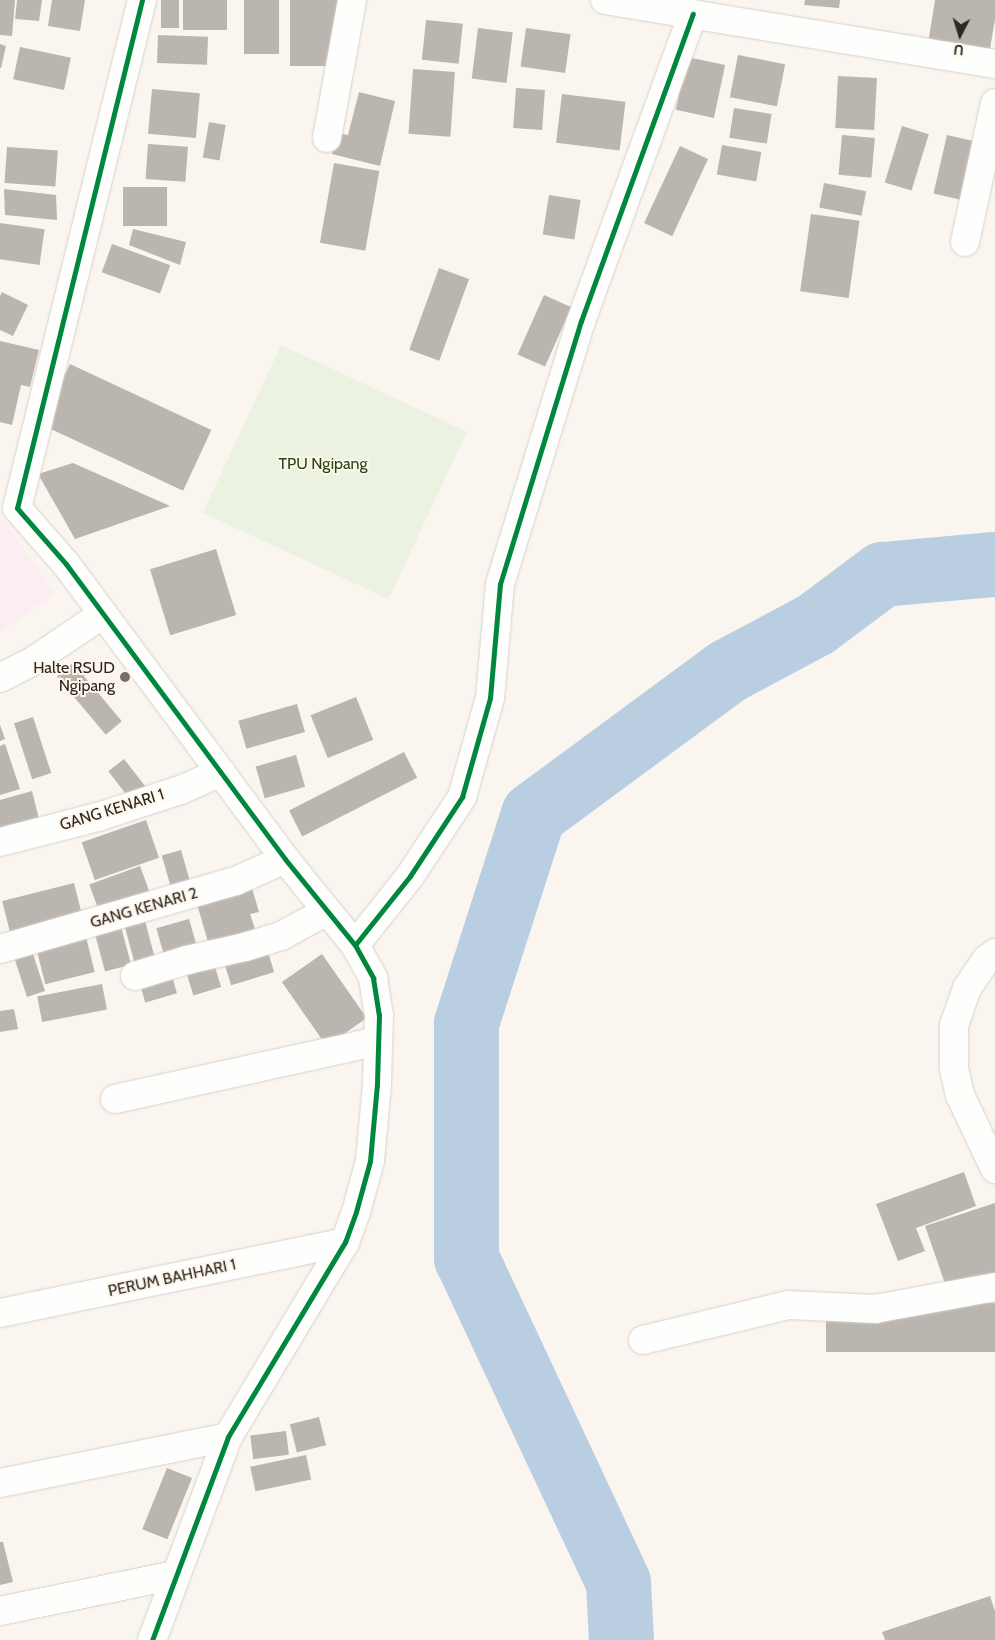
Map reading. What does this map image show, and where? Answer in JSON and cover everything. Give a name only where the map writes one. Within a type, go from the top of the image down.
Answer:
[{"type":"street","points":[[17,508],[142,0]]},
{"type":"street","points":[[327,138],[352,0]]},
{"type":"street","points":[[605,0],[995,64]]},
{"type":"street","points":[[355,945],[410,876],[462,797],[490,698],[500,584],[581,321],[693,14]]},
{"type":"street","points":[[965,242],[995,103]]},
{"type":"street","points":[[0,485],[17,508],[66,564],[285,859],[355,945],[372,978],[378,1000],[377,1084],[370,1161],[356,1212],[345,1242],[228,1437],[152,1640]]},
{"type":"street","points":[[0,678],[30,663],[103,614]]},
{"type":"street","name":"GANG KENARI 1","points":[[0,842],[101,816],[183,788],[221,772]]},
{"type":"street","name":"GANG KENARI 2","points":[[0,949],[236,881],[285,859]]},
{"type":"street","points":[[135,976],[187,960],[245,948],[281,936],[327,911]]},
{"type":"street","points":[[995,953],[986,960],[967,988],[954,1025],[954,1069],[960,1095],[995,1169]]},
{"type":"street","points":[[115,1099],[378,1041]]},
{"type":"street","name":"PERUM BAHHARI 1","points":[[0,1313],[345,1242]]},
{"type":"street","points":[[642,1340],[789,1305],[875,1309],[995,1288]]},
{"type":"street","points":[[0,1483],[228,1437]]},
{"type":"street","points":[[0,1611],[175,1575]]},
{"type":"shaded area","points":[[0,516],[56,593],[0,632]]},
{"type":"green space","name":"TPU Ngipang","points":[[281,345],[467,432],[389,599],[203,513]]},
{"type":"building","points":[[0,0],[15,0],[12,36],[0,35]]},
{"type":"building","points":[[17,0],[42,0],[39,21],[15,19]]},
{"type":"building","points":[[52,0],[85,0],[80,31],[48,26]]},
{"type":"building","points":[[161,0],[179,0],[179,28],[161,28]]},
{"type":"building","points":[[183,0],[227,0],[227,30],[183,30]]},
{"type":"building","points":[[244,0],[279,0],[279,54],[244,54]]},
{"type":"building","points":[[290,0],[339,0],[339,66],[290,66]]},
{"type":"building","points":[[805,0],[840,0],[839,8],[804,5]]},
{"type":"building","points":[[935,0],[995,0],[995,19],[988,61],[927,50]]},
{"type":"building","points":[[426,20],[463,24],[459,64],[422,60]]},
{"type":"building","points":[[478,28],[513,32],[507,83],[472,79]]},
{"type":"building","points":[[526,28],[571,34],[565,73],[521,67]]},
{"type":"building","points":[[158,35],[208,37],[207,65],[157,63]]},
{"type":"building","points":[[0,44],[6,46],[1,68],[0,68]]},
{"type":"building","points":[[20,47],[71,58],[64,90],[13,79]]},
{"type":"building","points":[[738,55],[785,64],[777,106],[730,97]]},
{"type":"building","points":[[687,57],[725,65],[714,118],[676,110]]},
{"type":"building","points":[[413,69],[455,72],[450,137],[408,134]]},
{"type":"building","points":[[838,76],[877,78],[874,130],[835,128]]},
{"type":"building","points":[[516,88],[545,90],[542,130],[513,128]]},
{"type":"building","points":[[152,89],[200,93],[196,138],[148,134]]},
{"type":"building","points":[[359,92],[395,101],[380,166],[332,154],[337,133],[348,135]]},
{"type":"building","points":[[562,94],[626,102],[620,150],[556,143]]},
{"type":"building","points":[[734,108],[772,114],[767,144],[729,138]]},
{"type":"building","points":[[209,122],[226,125],[219,160],[203,157]]},
{"type":"building","points":[[902,126],[929,134],[912,191],[885,182]]},
{"type":"building","points":[[842,135],[875,138],[871,178],[839,175]]},
{"type":"building","points":[[947,135],[977,142],[964,200],[934,193]]},
{"type":"building","points":[[148,144],[188,147],[185,182],[146,179]]},
{"type":"building","points":[[722,145],[761,152],[756,181],[717,175]]},
{"type":"building","points":[[680,146],[708,159],[672,236],[644,223]]},
{"type":"building","points":[[7,147],[58,151],[55,186],[4,183]]},
{"type":"building","points":[[334,163],[379,171],[365,251],[320,243]]},
{"type":"building","points":[[824,183],[866,191],[861,216],[819,208]]},
{"type":"building","points":[[123,187],[167,187],[167,226],[123,226]]},
{"type":"building","points":[[4,189],[56,195],[57,220],[5,215]]},
{"type":"building","points":[[549,195],[581,200],[574,240],[543,235]]},
{"type":"building","points":[[811,214],[860,221],[849,298],[800,291]]},
{"type":"building","points":[[0,223],[45,229],[40,265],[0,259]]},
{"type":"building","points":[[133,229],[186,242],[180,265],[129,245]]},
{"type":"building","points":[[112,244],[170,265],[160,293],[102,272]]},
{"type":"building","points":[[439,268],[469,279],[439,361],[409,350]]},
{"type":"building","points":[[2,292],[28,305],[13,336],[0,330],[0,296]]},
{"type":"building","points":[[544,295],[571,307],[545,367],[518,354]]},
{"type":"building","points":[[0,341],[39,350],[30,387],[21,385],[12,425],[0,422]]},
{"type":"building","points":[[70,364],[211,430],[183,491],[42,425]]},
{"type":"building","points":[[73,463],[170,506],[75,539],[38,474]]},
{"type":"building","points":[[216,549],[236,615],[170,635],[150,569]]},
{"type":"building","points":[[73,663],[122,721],[106,735],[57,676]]},
{"type":"building","points":[[356,697],[373,740],[328,758],[311,715]]},
{"type":"building","points":[[297,704],[305,732],[246,749],[238,721]]},
{"type":"building","points":[[33,717],[51,773],[32,779],[14,723]]},
{"type":"building","points":[[0,725],[5,739],[0,741]]},
{"type":"building","points":[[5,744],[20,789],[0,795],[0,746]]},
{"type":"building","points":[[404,752],[417,778],[302,836],[289,811]]},
{"type":"building","points":[[296,755],[305,787],[265,798],[256,767]]},
{"type":"building","points":[[124,759],[147,788],[131,800],[108,771]]},
{"type":"building","points":[[32,791],[40,823],[0,834],[0,800]]},
{"type":"building","points":[[146,820],[159,858],[95,880],[82,842]]},
{"type":"building","points":[[181,850],[192,889],[173,895],[162,856]]},
{"type":"building","points":[[140,866],[152,899],[101,917],[89,884]]},
{"type":"building","points":[[74,883],[83,920],[11,938],[2,901]]},
{"type":"building","points":[[252,888],[259,912],[250,914],[255,929],[208,942],[197,904]]},
{"type":"building","points":[[189,919],[198,951],[165,960],[156,928]]},
{"type":"building","points":[[145,921],[155,959],[135,964],[125,926]]},
{"type":"building","points":[[120,923],[131,965],[105,972],[94,930]]},
{"type":"building","points":[[86,937],[95,972],[45,984],[37,949]]},
{"type":"building","points":[[268,952],[274,972],[231,985],[225,965]]},
{"type":"building","points":[[33,954],[45,991],[27,997],[15,960]]},
{"type":"building","points":[[322,954],[367,1018],[327,1046],[282,982]]},
{"type":"building","points":[[215,967],[221,987],[193,996],[187,975]]},
{"type":"building","points":[[172,976],[177,993],[145,1002],[140,985]]},
{"type":"building","points":[[102,984],[107,1010],[42,1022],[37,997]]},
{"type":"building","points":[[14,1009],[18,1029],[0,1032],[0,1011]]},
{"type":"building","points":[[964,1172],[976,1206],[916,1228],[925,1251],[898,1261],[876,1204]]},
{"type":"building","points":[[995,1203],[995,1279],[949,1295],[925,1226]]},
{"type":"building","points":[[826,1303],[995,1303],[995,1352],[826,1352]]},
{"type":"building","points":[[319,1417],[326,1445],[297,1452],[290,1424]]},
{"type":"building","points":[[286,1431],[289,1455],[253,1459],[250,1435]]},
{"type":"building","points":[[306,1455],[311,1479],[255,1491],[250,1467]]},
{"type":"building","points":[[167,1468],[192,1478],[167,1539],[142,1529]]},
{"type":"building","points":[[0,1542],[3,1542],[13,1582],[0,1585]]},
{"type":"building","points":[[990,1596],[995,1611],[995,1640],[885,1640],[882,1632]]},
{"type":"waterway","points":[[621,1640],[618,1582],[466,1258],[466,1023],[533,814],[727,671],[815,624],[882,574],[995,564]]},
{"type":"cycle path","points":[[142,0],[17,508],[66,564],[285,859],[355,945],[373,978],[379,1015],[377,1084],[370,1161],[356,1212],[345,1242],[228,1437],[152,1640]]},
{"type":"cycle path","points":[[355,945],[410,876],[462,797],[490,698],[500,584],[581,321],[693,14]]},
{"type":"place","name":"Halte RSUD Ngipang","points":[[125,677]]}]
